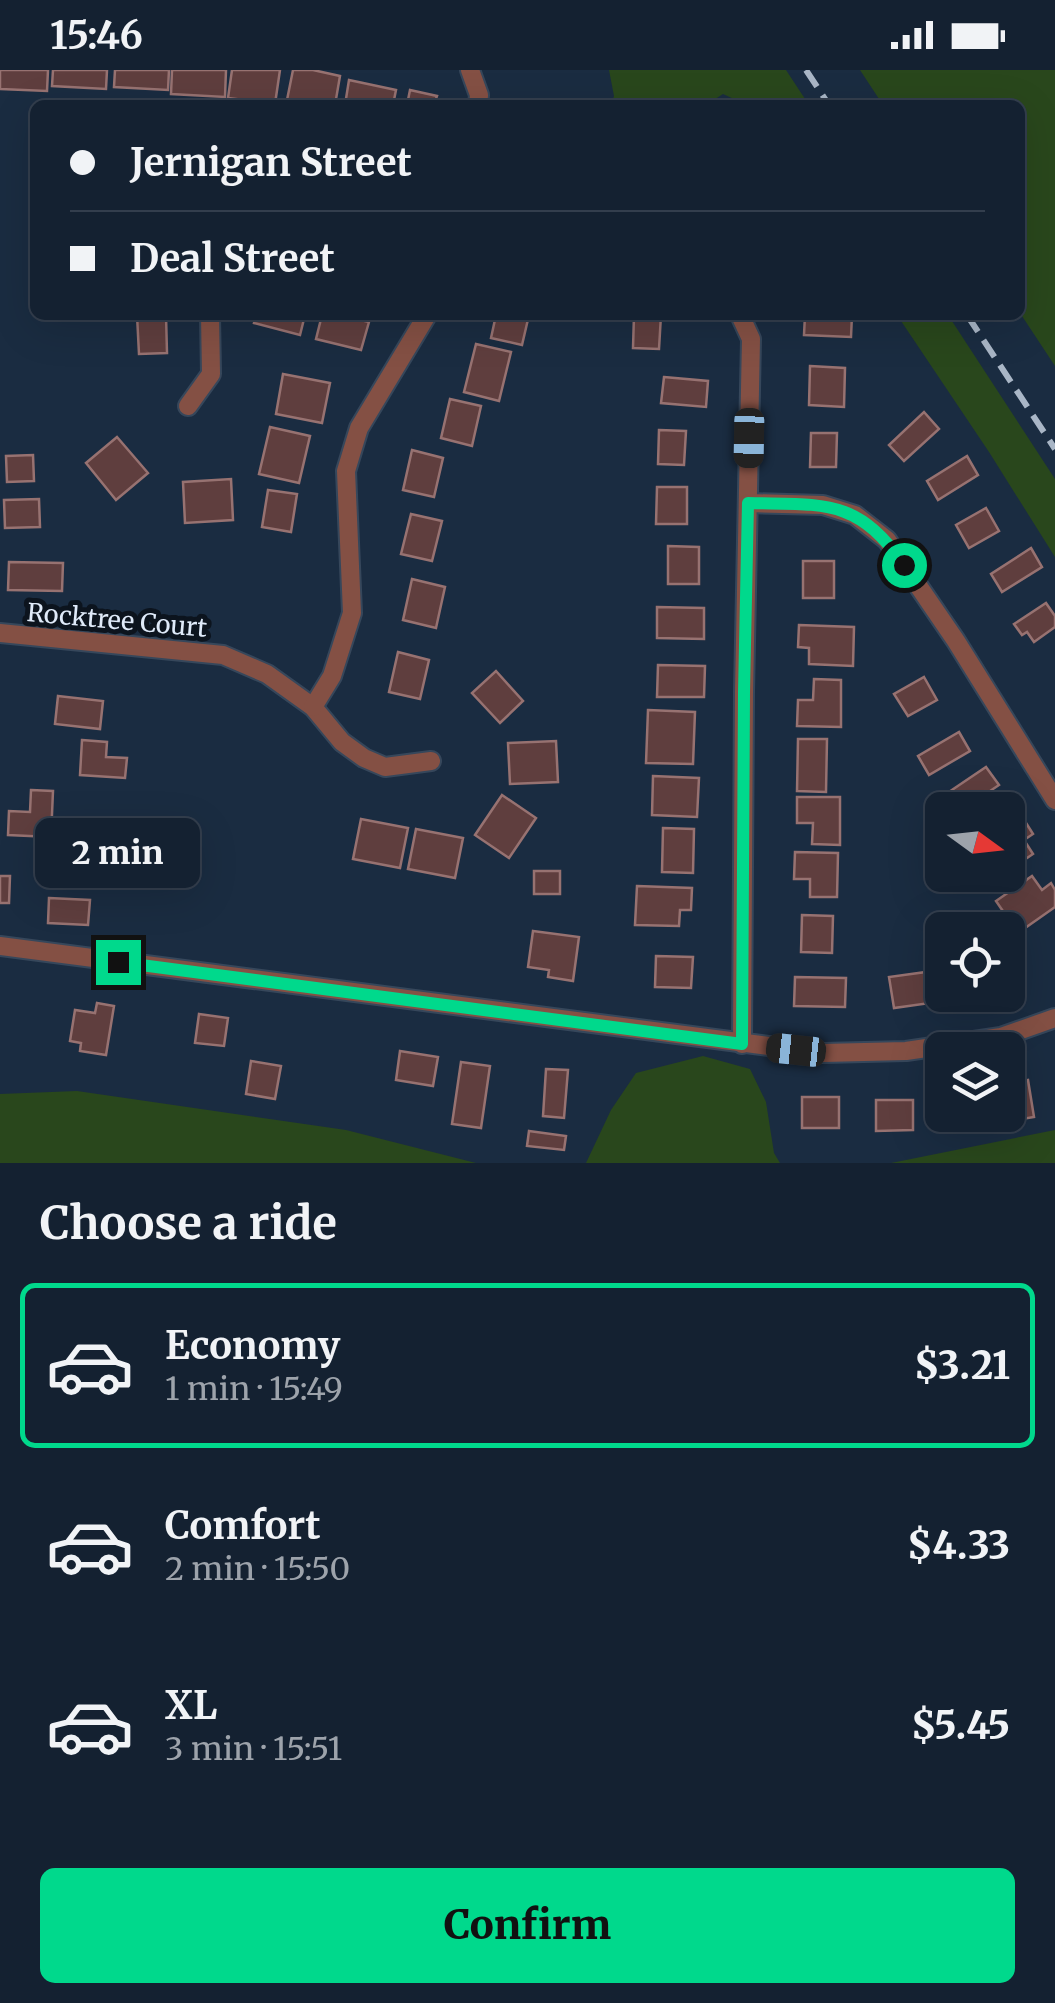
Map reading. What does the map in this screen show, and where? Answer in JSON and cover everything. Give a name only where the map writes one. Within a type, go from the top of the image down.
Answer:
[{"type":"street","points":[[470,70],[478,100]]},
{"type":"street","points":[[188,406],[211,374],[210,320]]},
{"type":"street","points":[[313,707],[332,676],[352,613],[346,471],[358,428],[424,320]]},
{"type":"street","points":[[742,320],[751,340],[742,1044]]},
{"type":"street","points":[[748,503],[823,505],[855,514],[887,540],[956,641],[1055,800]]},
{"type":"street","name":"Rocktree Court","points":[[0,633],[223,655],[266,674],[313,707],[342,742],[364,758],[385,767],[431,761]]},
{"type":"street","points":[[0,946],[823,1052],[906,1052],[1000,1037],[1055,1018]]},
{"type":"green space","points":[[609,70],[786,70],[806,100],[736,100],[723,94],[714,100],[613,100]]},
{"type":"green space","points":[[860,70],[1055,70],[1055,366],[1025,320],[1025,100],[880,100]]},
{"type":"green space","points":[[900,320],[951,320],[1055,479],[1055,557]]},
{"type":"green space","points":[[703,1056],[750,1069],[766,1102],[774,1153],[780,1163],[586,1163],[611,1110],[636,1073]]},
{"type":"green space","points":[[77,1091],[346,1130],[476,1163],[0,1163],[0,1094]]},
{"type":"green space","points":[[1055,1130],[1055,1163],[891,1163]]},
{"type":"building","points":[[0,70],[48,70],[47,91],[0,89]]},
{"type":"building","points":[[53,70],[107,70],[106,89],[52,86]]},
{"type":"building","points":[[115,70],[169,70],[168,90],[114,87]]},
{"type":"building","points":[[172,70],[226,70],[225,97],[171,94]]},
{"type":"building","points":[[232,70],[280,70],[276,100],[228,98]]},
{"type":"building","points":[[293,70],[340,76],[336,100],[287,100]]},
{"type":"building","points":[[349,80],[396,90],[394,100],[346,100]]},
{"type":"building","points":[[410,90],[437,96],[436,100],[408,100]]},
{"type":"building","points":[[137,320],[166,320],[167,353],[139,354]]},
{"type":"building","points":[[255,320],[304,320],[300,335],[254,323]]},
{"type":"building","points":[[321,320],[369,322],[361,350],[316,339]]},
{"type":"building","points":[[495,320],[528,320],[522,345],[491,338]]},
{"type":"building","points":[[634,320],[661,320],[659,349],[633,348]]},
{"type":"building","points":[[805,320],[852,320],[851,337],[804,335]]},
{"type":"building","points":[[476,344],[511,352],[499,401],[464,392]]},
{"type":"building","points":[[810,366],[845,368],[844,407],[809,405]]},
{"type":"building","points":[[283,374],[330,383],[322,423],[276,414]]},
{"type":"building","points":[[664,377],[708,381],[706,407],[661,403]]},
{"type":"building","points":[[450,399],[481,406],[472,446],[441,438]]},
{"type":"building","points":[[924,412],[939,429],[904,461],[889,445]]},
{"type":"building","points":[[270,427],[310,436],[299,483],[259,474]]},
{"type":"building","points":[[659,430],[686,431],[684,465],[658,464]]},
{"type":"building","points":[[811,433],[837,433],[836,467],[810,467]]},
{"type":"building","points":[[117,437],[148,473],[116,500],[86,463]]},
{"type":"building","points":[[412,450],[443,458],[434,497],[403,490]]},
{"type":"building","points":[[33,455],[34,481],[7,482],[6,456]]},
{"type":"building","points":[[967,456],[978,475],[938,500],[927,481]]},
{"type":"building","points":[[231,479],[233,520],[185,523],[183,482]]},
{"type":"building","points":[[657,487],[687,487],[687,524],[656,524]]},
{"type":"building","points":[[268,490],[297,494],[291,532],[262,527]]},
{"type":"building","points":[[39,499],[40,527],[5,528],[4,500]]},
{"type":"building","points":[[986,508],[999,531],[969,548],[956,525]]},
{"type":"building","points":[[411,514],[442,521],[432,561],[401,554]]},
{"type":"building","points":[[668,546],[699,547],[699,584],[668,584]]},
{"type":"building","points":[[1031,548],[1042,567],[1002,592],[991,574]]},
{"type":"building","points":[[803,561],[834,561],[834,598],[803,598]]},
{"type":"building","points":[[9,562],[63,563],[62,591],[8,590]]},
{"type":"building","points":[[412,579],[445,587],[436,628],[403,620]]},
{"type":"building","points":[[1046,603],[1055,616],[1055,627],[1034,642],[1014,624]]},
{"type":"building","points":[[657,607],[704,608],[704,639],[657,638]]},
{"type":"building","points":[[799,625],[854,627],[853,666],[809,664],[809,648],[798,647]]},
{"type":"building","points":[[398,652],[429,660],[420,699],[389,692]]},
{"type":"building","points":[[658,665],[705,666],[704,697],[657,697]]},
{"type":"building","points":[[496,671],[523,701],[500,723],[472,693]]},
{"type":"building","points":[[924,677],[937,700],[908,716],[894,694]]},
{"type":"building","points":[[814,679],[841,680],[841,727],[797,726],[798,700],[813,700]]},
{"type":"building","points":[[58,696],[103,701],[100,729],[55,724]]},
{"type":"building","points":[[648,710],[695,712],[693,764],[646,763]]},
{"type":"building","points":[[959,732],[970,751],[929,775],[918,756]]},
{"type":"building","points":[[798,739],[827,739],[826,792],[797,791]]},
{"type":"building","points":[[82,740],[107,742],[106,757],[127,758],[125,778],[80,775]]},
{"type":"building","points":[[556,741],[558,782],[510,784],[508,743]]},
{"type":"building","points":[[986,767],[999,785],[991,792],[949,792]]},
{"type":"building","points":[[653,776],[699,778],[697,817],[652,815]]},
{"type":"building","points":[[31,790],[53,791],[51,837],[8,835],[9,811],[30,812]]},
{"type":"building","points":[[502,795],[536,818],[509,858],[475,835]]},
{"type":"building","points":[[797,797],[840,797],[840,845],[812,844],[813,823],[797,823]]},
{"type":"building","points":[[361,819],[408,828],[400,868],[353,859]]},
{"type":"building","points":[[1025,821],[1033,834],[1025,839]]},
{"type":"building","points":[[663,828],[694,829],[693,873],[662,872]]},
{"type":"building","points":[[416,829],[463,838],[455,878],[408,869]]},
{"type":"building","points":[[1025,842],[1033,854],[1025,859]]},
{"type":"building","points":[[795,852],[838,853],[837,897],[810,897],[810,879],[794,879]]},
{"type":"building","points":[[534,871],[560,871],[560,894],[534,894]]},
{"type":"building","points":[[0,876],[10,876],[9,903],[0,903]]},
{"type":"building","points":[[1032,876],[1042,890],[1051,883],[1055,907],[1025,928],[1025,912],[1004,912],[996,901],[1009,892],[1025,892],[1025,881]]},
{"type":"building","points":[[637,886],[692,888],[691,910],[680,910],[679,926],[635,925]]},
{"type":"building","points":[[49,898],[90,900],[88,925],[48,923]]},
{"type":"building","points":[[802,915],[833,916],[832,953],[801,952]]},
{"type":"building","points":[[533,931],[579,937],[573,981],[548,977],[549,970],[528,967]]},
{"type":"building","points":[[656,956],[693,957],[691,988],[655,987]]},
{"type":"building","points":[[925,972],[925,1004],[894,1008],[889,977]]},
{"type":"building","points":[[795,977],[846,978],[845,1007],[794,1006]]},
{"type":"building","points":[[97,1003],[114,1006],[106,1055],[80,1051],[81,1043],[70,1041],[75,1010],[95,1013]]},
{"type":"building","points":[[199,1014],[228,1018],[224,1046],[195,1043]]},
{"type":"building","points":[[400,1051],[438,1057],[433,1086],[396,1080]]},
{"type":"building","points":[[251,1061],[281,1066],[275,1099],[246,1094]]},
{"type":"building","points":[[461,1062],[490,1066],[481,1128],[452,1124]]},
{"type":"building","points":[[546,1069],[568,1070],[564,1118],[543,1116]]},
{"type":"building","points":[[1028,1080],[1034,1117],[1025,1118]]},
{"type":"building","points":[[802,1097],[839,1097],[839,1128],[802,1128]]},
{"type":"building","points":[[876,1100],[913,1100],[913,1130],[876,1131]]},
{"type":"building","points":[[529,1131],[566,1136],[564,1150],[527,1146]]},
{"type":"railway","points":[[806,70],[826,100]]},
{"type":"railway","points":[[970,320],[1055,449]]},
{"type":"route","points":[[118,962],[742,1044],[748,503],[823,505],[855,514],[887,540],[904,565]]}]
